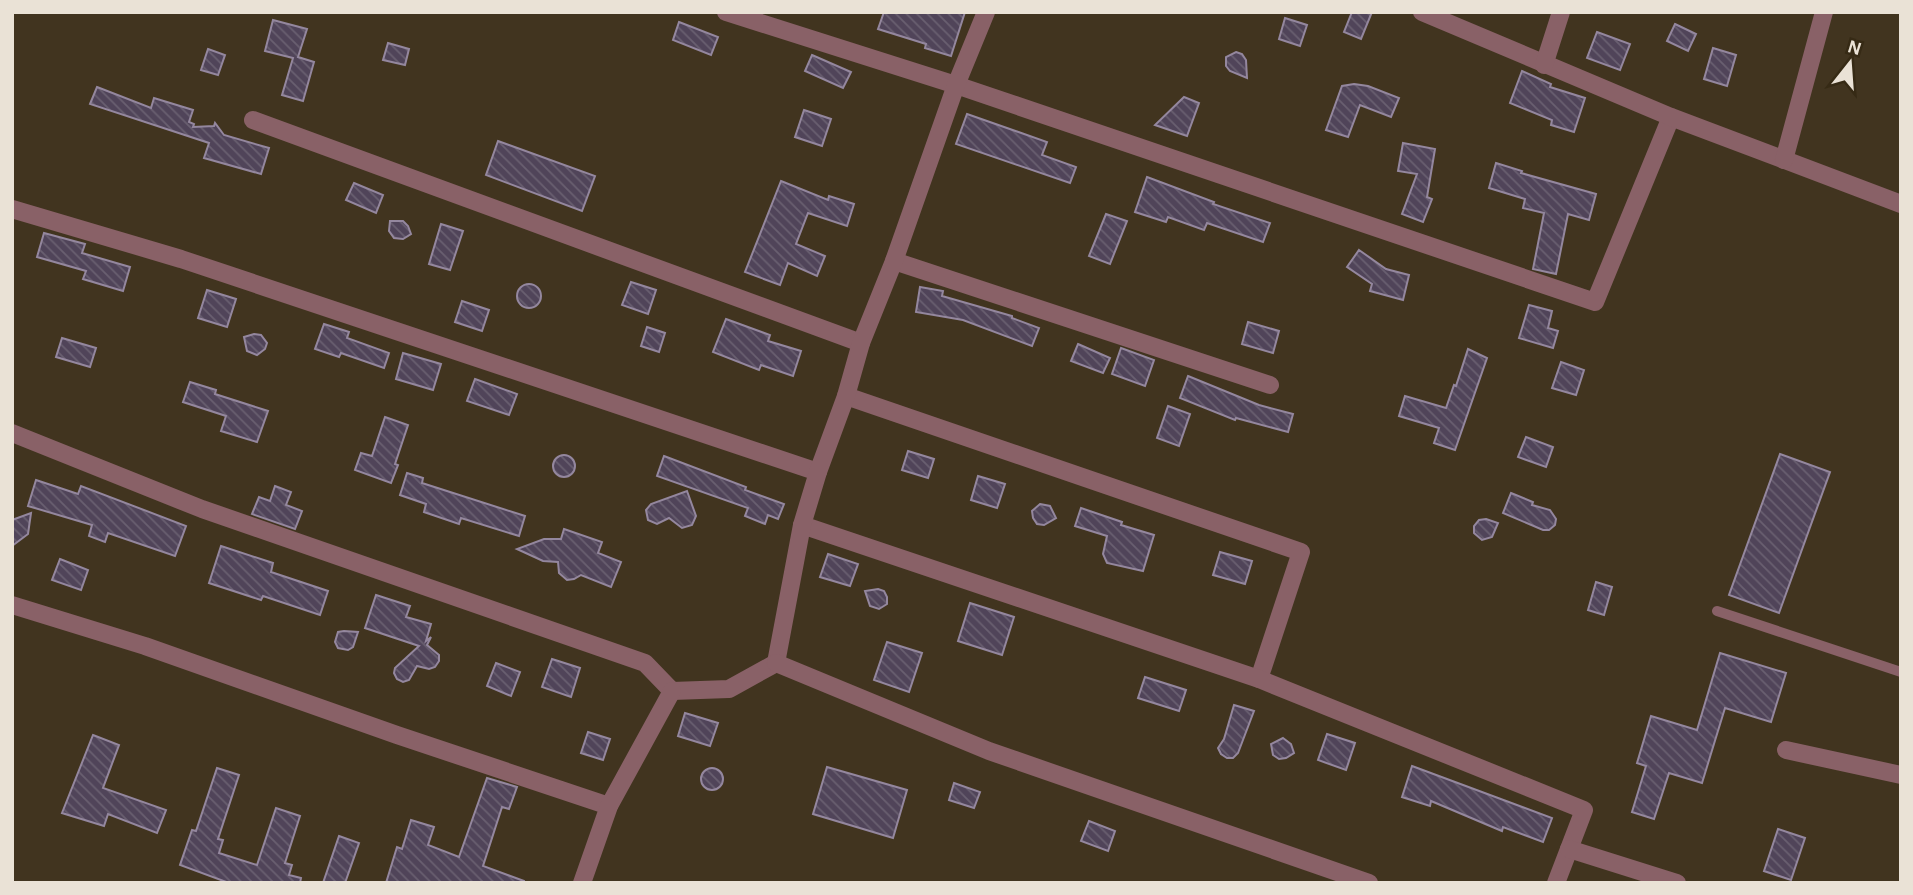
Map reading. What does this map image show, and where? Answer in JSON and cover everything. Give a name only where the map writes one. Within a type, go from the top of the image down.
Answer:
[{"type":"street","points":[[726,12],[956,85],[1595,302],[1671,117]]},
{"type":"street","points":[[776,663],[802,525],[818,472],[846,396],[861,343],[894,261],[956,85],[986,12]]},
{"type":"street","points":[[1422,12],[1671,117],[1901,204]]},
{"type":"street","points":[[1544,65],[1561,12]]},
{"type":"street","points":[[1784,160],[1824,12]]},
{"type":"street","points":[[253,120],[861,343]]},
{"type":"street","points":[[12,209],[181,259],[818,472]]},
{"type":"street","points":[[894,261],[1270,385]]},
{"type":"street","points":[[846,396],[1301,552],[1259,679]]},
{"type":"street","points":[[12,433],[202,509],[645,663],[672,691],[729,689],[776,663]]},
{"type":"street","points":[[802,525],[1259,679],[1584,810],[1556,883]]},
{"type":"street","points":[[12,605],[145,646],[397,736],[609,806]]},
{"type":"street","points":[[776,663],[989,751],[1362,882]]},
{"type":"street","points":[[582,883],[609,806],[672,691]]},
{"type":"street","points":[[1786,750],[1901,775]]},
{"type":"street","points":[[1569,849],[1677,883]]},
{"type":"lane","points":[[1717,611],[1901,673]]},
{"type":"building","points":[[884,12],[965,12],[951,56],[925,48],[926,44],[878,29]]},
{"type":"building","points":[[1352,12],[1372,12],[1361,39],[1344,32]]},
{"type":"building","points":[[1285,18],[1307,25],[1300,46],[1279,39]]},
{"type":"building","points":[[273,20],[307,29],[298,57],[314,62],[303,101],[282,95],[293,58],[265,51]]},
{"type":"building","points":[[679,22],[718,37],[711,55],[673,40]]},
{"type":"building","points":[[1675,24],[1696,34],[1688,51],[1667,41]]},
{"type":"building","points":[[1597,32],[1630,44],[1620,70],[1587,58]]},
{"type":"building","points":[[388,43],[409,49],[405,65],[383,60]]},
{"type":"building","points":[[1713,48],[1736,55],[1727,86],[1704,79]]},
{"type":"building","points":[[208,49],[225,55],[218,75],[201,70]]},
{"type":"building","points":[[1236,52],[1242,54],[1246,60],[1247,78],[1230,71],[1226,66],[1226,57]]},
{"type":"building","points":[[812,55],[851,72],[843,88],[805,71]]},
{"type":"building","points":[[1522,71],[1551,84],[1550,87],[1585,98],[1574,132],[1551,125],[1552,120],[1510,103]]},
{"type":"building","points":[[1342,86],[1368,86],[1399,98],[1391,117],[1360,105],[1348,137],[1326,130]]},
{"type":"building","points":[[97,87],[151,108],[154,98],[193,110],[189,122],[194,124],[193,127],[214,126],[215,123],[224,135],[269,148],[261,174],[204,158],[209,143],[90,104]]},
{"type":"building","points":[[1184,97],[1199,103],[1187,136],[1155,125]]},
{"type":"building","points":[[804,110],[831,119],[822,146],[795,137]]},
{"type":"building","points":[[967,114],[1047,142],[1042,155],[1076,167],[1070,183],[956,144]]},
{"type":"building","points":[[498,141],[595,176],[582,211],[486,175]]},
{"type":"building","points":[[1403,143],[1435,149],[1427,197],[1432,199],[1423,222],[1402,214],[1417,174],[1398,171]]},
{"type":"building","points":[[1496,163],[1522,171],[1521,173],[1596,194],[1589,220],[1568,214],[1556,274],[1533,269],[1544,213],[1523,208],[1525,199],[1489,188]]},
{"type":"building","points":[[1147,177],[1214,202],[1213,204],[1270,223],[1263,242],[1207,223],[1204,230],[1168,217],[1166,222],[1135,212]]},
{"type":"building","points":[[781,181],[828,200],[829,196],[854,204],[847,226],[808,213],[796,244],[825,256],[817,276],[788,263],[780,285],[745,272]]},
{"type":"building","points":[[354,183],[383,195],[376,213],[346,200]]},
{"type":"building","points":[[1106,214],[1127,221],[1110,264],[1089,256]]},
{"type":"building","points":[[390,221],[403,221],[411,234],[403,239],[394,238],[389,231]]},
{"type":"building","points":[[441,224],[463,231],[450,270],[429,264]]},
{"type":"building","points":[[44,233],[85,244],[82,253],[130,267],[123,291],[83,279],[86,271],[37,257]]},
{"type":"building","points":[[1359,250],[1386,269],[1409,275],[1403,300],[1370,291],[1372,284],[1347,267]]},
{"type":"building","points":[[631,282],[656,290],[648,314],[622,305]]},
{"type":"building","points":[[529,284],[538,287],[541,296],[538,305],[529,308],[520,305],[517,296],[520,287]]},
{"type":"building","points":[[920,287],[943,291],[942,296],[1012,316],[1039,328],[1032,346],[963,320],[916,312]]},
{"type":"building","points":[[207,290],[236,299],[227,327],[198,318]]},
{"type":"building","points":[[462,301],[489,310],[482,331],[455,322]]},
{"type":"building","points":[[1529,305],[1552,311],[1548,328],[1558,331],[1553,348],[1519,338]]},
{"type":"building","points":[[726,319],[770,335],[768,341],[801,351],[793,376],[761,365],[759,370],[713,352]]},
{"type":"building","points":[[1248,322],[1279,331],[1273,353],[1242,344]]},
{"type":"building","points":[[324,324],[349,332],[347,338],[389,353],[384,368],[341,353],[339,357],[315,349]]},
{"type":"building","points":[[647,327],[665,333],[659,352],[641,346]]},
{"type":"building","points":[[261,335],[267,343],[265,349],[257,355],[247,351],[244,337]]},
{"type":"building","points":[[62,338],[96,348],[90,367],[56,357]]},
{"type":"building","points":[[1078,344],[1110,358],[1103,373],[1071,361]]},
{"type":"building","points":[[1121,348],[1154,360],[1145,386],[1112,374]]},
{"type":"building","points":[[1468,349],[1487,358],[1455,450],[1434,443],[1439,428],[1399,416],[1405,396],[1446,408]]},
{"type":"building","points":[[403,353],[441,364],[433,390],[396,379]]},
{"type":"building","points":[[1561,362],[1584,370],[1576,395],[1552,388]]},
{"type":"building","points":[[1188,376],[1259,405],[1293,414],[1288,432],[1236,418],[1235,420],[1180,398]]},
{"type":"building","points":[[475,379],[517,394],[509,415],[467,401]]},
{"type":"building","points":[[190,382],[216,390],[215,394],[268,411],[257,442],[221,431],[226,416],[183,402]]},
{"type":"building","points":[[1168,406],[1190,414],[1179,446],[1157,438]]},
{"type":"building","points":[[385,417],[408,425],[391,483],[355,470],[361,453],[372,456]]},
{"type":"building","points":[[1526,437],[1553,447],[1546,467],[1518,457]]},
{"type":"building","points":[[908,451],[934,459],[928,478],[902,470]]},
{"type":"building","points":[[1780,454],[1830,472],[1779,613],[1729,595]]},
{"type":"building","points":[[564,455],[572,458],[575,466],[572,474],[564,477],[556,474],[553,466],[556,458]]},
{"type":"building","points":[[664,456],[784,504],[778,519],[768,515],[765,524],[745,516],[748,508],[657,476]]},
{"type":"building","points":[[407,473],[423,478],[422,483],[525,516],[519,536],[461,518],[459,524],[424,512],[426,504],[400,495]]},
{"type":"building","points":[[978,476],[1005,484],[997,508],[971,500]]},
{"type":"building","points":[[36,480],[78,494],[81,486],[186,526],[175,556],[108,533],[105,542],[89,536],[92,525],[28,506]]},
{"type":"building","points":[[275,486],[291,492],[286,505],[302,511],[295,529],[252,514],[259,497],[270,501]]},
{"type":"building","points":[[687,491],[696,516],[692,525],[682,528],[669,518],[657,524],[648,520],[646,510],[651,504]]},
{"type":"building","points":[[1511,493],[1533,502],[1532,505],[1550,510],[1556,519],[1555,525],[1549,530],[1543,530],[1503,513]]},
{"type":"building","points":[[1040,504],[1050,506],[1056,518],[1044,525],[1037,524],[1033,518],[1032,511]]},
{"type":"building","points":[[1081,508],[1154,535],[1143,571],[1107,563],[1103,554],[1107,536],[1075,526]]},
{"type":"building","points":[[31,513],[28,534],[12,546],[12,520]]},
{"type":"building","points":[[1479,520],[1498,523],[1492,537],[1482,540],[1474,533],[1474,526]]},
{"type":"building","points":[[564,529],[602,542],[598,553],[621,562],[611,587],[581,575],[567,580],[559,573],[558,562],[543,561],[517,549],[544,539],[561,539]]},
{"type":"building","points":[[221,546],[273,563],[271,572],[328,591],[320,615],[263,596],[261,600],[209,583]]},
{"type":"building","points":[[1220,552],[1252,561],[1245,584],[1213,575]]},
{"type":"building","points":[[828,554],[858,564],[850,586],[820,577]]},
{"type":"building","points":[[60,559],[88,570],[81,590],[52,580]]},
{"type":"building","points":[[1596,582],[1612,587],[1604,615],[1588,610]]},
{"type":"building","points":[[865,591],[884,591],[887,597],[887,604],[879,609],[870,606]]},
{"type":"building","points":[[376,595],[410,606],[406,617],[431,624],[426,641],[431,637],[427,645],[439,655],[435,667],[429,669],[417,666],[409,680],[403,682],[397,679],[395,668],[419,646],[365,628]]},
{"type":"building","points":[[970,603],[1014,617],[1002,655],[958,641]]},
{"type":"building","points":[[338,632],[358,632],[353,647],[348,650],[338,648],[335,642]]},
{"type":"building","points":[[887,642],[922,653],[909,692],[874,680]]},
{"type":"building","points":[[1720,653],[1786,673],[1771,722],[1725,708],[1702,783],[1669,773],[1654,819],[1632,812],[1646,766],[1637,763],[1651,716],[1697,730]]},
{"type":"building","points":[[552,659],[580,668],[571,697],[542,687]]},
{"type":"building","points":[[496,663],[520,672],[511,696],[487,686]]},
{"type":"building","points":[[1145,677],[1186,690],[1179,711],[1138,698]]},
{"type":"building","points":[[1234,705],[1254,711],[1238,753],[1233,758],[1227,758],[1218,748],[1224,739]]},
{"type":"building","points":[[685,713],[718,723],[710,746],[678,736]]},
{"type":"building","points":[[588,732],[610,739],[603,760],[581,753]]},
{"type":"building","points":[[1327,734],[1355,743],[1346,770],[1318,760]]},
{"type":"building","points":[[93,735],[119,745],[103,788],[166,810],[157,833],[108,814],[104,826],[62,813]]},
{"type":"building","points":[[1283,738],[1291,744],[1294,753],[1279,759],[1273,755],[1271,744]]},
{"type":"building","points":[[1412,766],[1552,818],[1543,842],[1503,827],[1502,831],[1431,801],[1430,806],[1402,797]]},
{"type":"building","points":[[827,767],[907,790],[893,838],[813,814]]},
{"type":"building","points":[[217,768],[239,775],[218,839],[223,840],[219,853],[257,865],[276,808],[300,816],[285,863],[292,865],[289,875],[301,878],[300,883],[229,883],[180,865],[192,830],[196,831]]},
{"type":"building","points":[[712,768],[720,771],[723,779],[720,787],[712,790],[704,787],[701,779],[704,771]]},
{"type":"building","points":[[487,778],[517,787],[509,809],[502,807],[483,866],[524,883],[386,883],[397,847],[402,849],[411,820],[434,827],[428,845],[459,857]]},
{"type":"building","points":[[954,783],[980,792],[974,808],[949,800]]},
{"type":"building","points":[[1089,821],[1115,831],[1108,851],[1081,841]]},
{"type":"building","points":[[1778,829],[1805,838],[1791,880],[1764,871]]},
{"type":"building","points":[[339,836],[359,843],[345,883],[323,883]]}]
